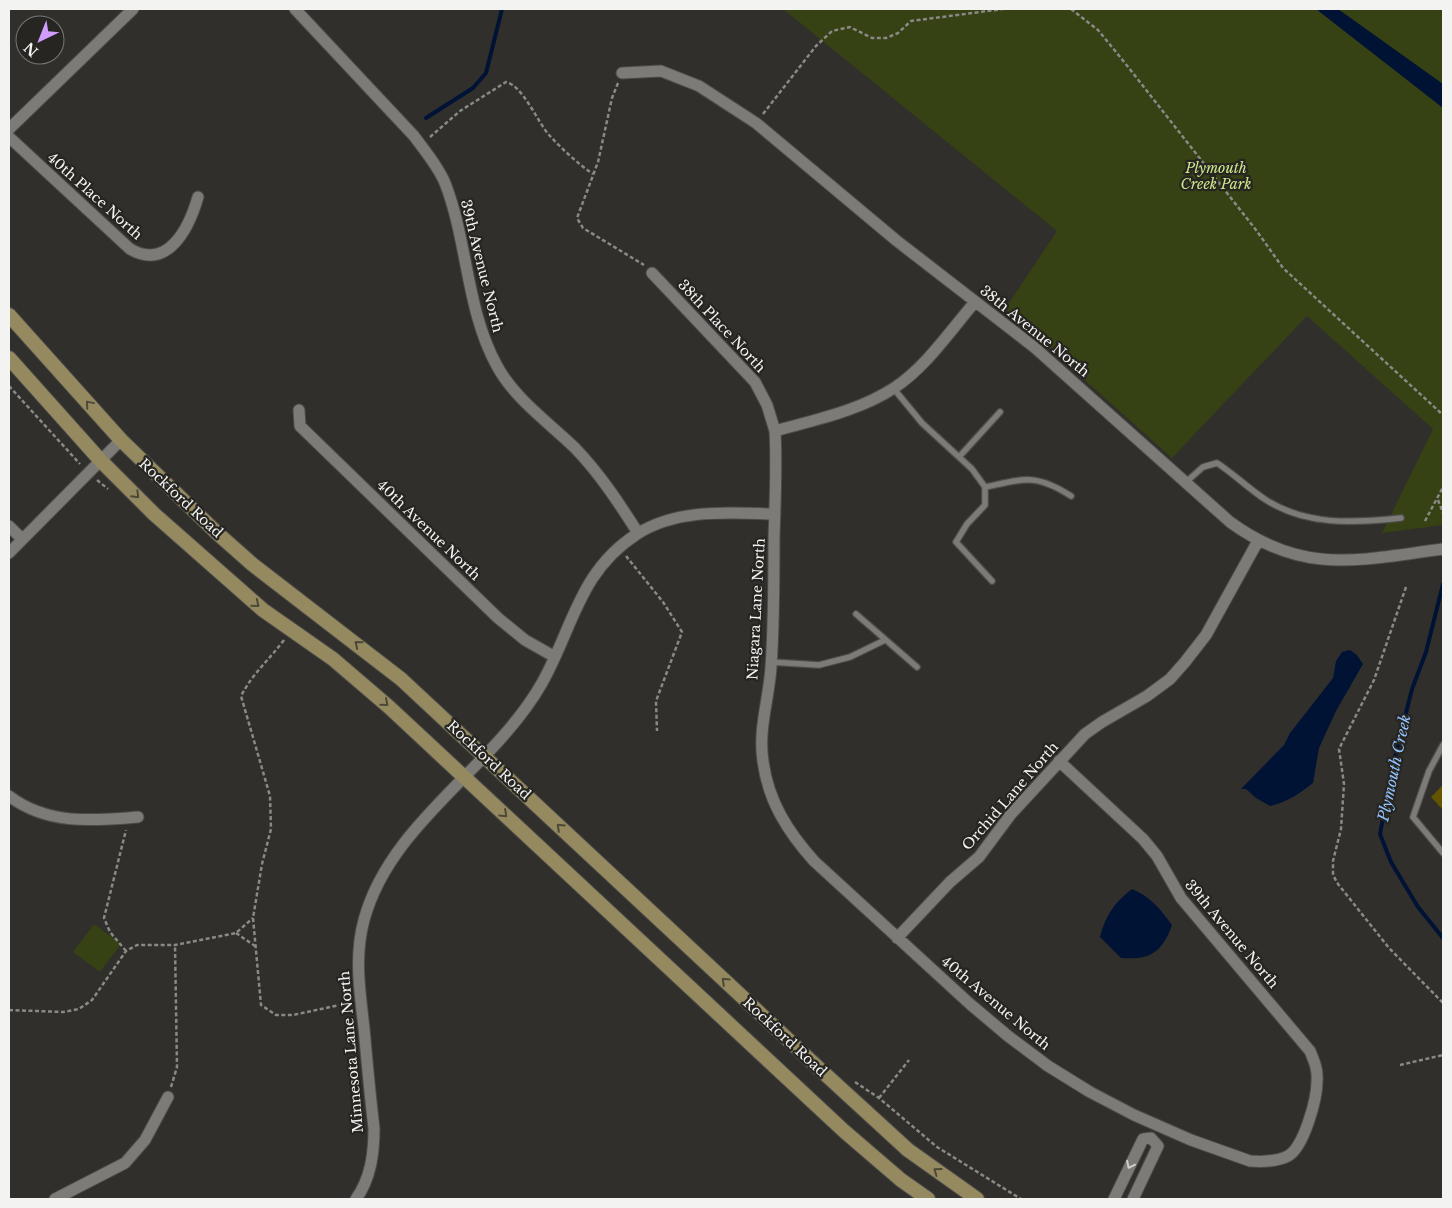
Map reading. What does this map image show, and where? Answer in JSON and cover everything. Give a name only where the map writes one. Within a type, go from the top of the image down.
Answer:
[{"type":"main road","name":"Rockford Road","points":[[9,315],[121,440],[164,483],[252,564],[401,679],[901,1143],[977,1199]]},
{"type":"main road","name":"Rockford Road","points":[[9,358],[101,460],[154,514],[205,561],[263,610],[333,659],[389,707],[844,1131],[901,1180],[928,1199]]},
{"type":"street","points":[[9,129],[133,9]]},
{"type":"street","name":"39th Avenue North","points":[[295,9],[421,145],[444,182],[453,208],[478,318],[497,367],[530,408],[575,448],[600,476],[638,534]]},
{"type":"street","name":"38th Avenue North","points":[[622,73],[661,71],[699,86],[756,123],[897,241],[1034,347],[1230,522],[1258,541],[1300,557],[1326,561],[1353,561],[1443,549]]},
{"type":"street","name":"40th Place North","points":[[9,137],[130,249],[140,255],[160,254],[170,248],[191,219],[198,197]]},
{"type":"street","name":"38th Place North","points":[[652,273],[755,382],[767,405],[775,432]]},
{"type":"street","points":[[775,432],[850,408],[894,389],[918,368],[974,302]]},
{"type":"street","name":"40th Avenue North","points":[[299,410],[300,426],[498,618],[526,640],[555,657]]},
{"type":"street","name":"Niagara Lane North","points":[[775,432],[772,662],[761,734],[763,762],[769,790],[780,816],[794,840],[837,882]]},
{"type":"street","points":[[9,553],[121,440]]},
{"type":"street","name":"Minnesota Lane North","points":[[356,1199],[369,1174],[374,1151],[374,1128],[358,956],[363,922],[373,890],[390,861],[410,835],[486,757],[521,715],[542,684],[576,604],[591,578],[610,555],[638,534],[661,523],[689,515],[719,513],[775,514]]},
{"type":"street","points":[[9,526],[22,538]]},
{"type":"street","name":"Orchid Lane North","points":[[897,938],[950,882],[979,857],[1011,814],[1085,734],[1147,696],[1170,679],[1206,635],[1258,541]]},
{"type":"street","name":"39th Avenue North","points":[[1059,761],[1143,839],[1157,856],[1173,888],[1310,1051],[1316,1065],[1317,1081],[1315,1096]]},
{"type":"street","points":[[9,796],[42,814],[70,820],[133,817]]},
{"type":"street","name":"40th Avenue North","points":[[837,882],[1008,1036],[1048,1066],[1090,1092],[1157,1126],[1250,1161],[1276,1160],[1289,1155],[1300,1142],[1315,1096]]},
{"type":"street","points":[[55,1199],[124,1162],[145,1140],[168,1097]]},
{"type":"street","points":[[1151,1138],[1157,1126]]},
{"type":"street","points":[[1114,1199],[1143,1139],[1151,1138]]},
{"type":"street","points":[[1133,1199],[1158,1146],[1151,1138]]},
{"type":"lane","points":[[894,389],[922,423],[959,457],[985,487],[985,505],[967,524],[956,542],[992,581]]},
{"type":"lane","points":[[959,457],[1000,412]]},
{"type":"lane","points":[[1186,482],[1203,467],[1211,463],[1217,463],[1267,501],[1313,519],[1342,522],[1401,518]]},
{"type":"lane","points":[[985,487],[1030,478],[1058,488],[1071,496]]},
{"type":"lane","points":[[856,614],[917,667]]},
{"type":"lane","points":[[772,662],[819,665],[850,657],[885,640]]},
{"type":"lane","points":[[1443,745],[1429,772],[1413,817],[1443,852]]},
{"type":"path","points":[[756,123],[816,46],[832,31],[850,27],[872,38],[886,38],[898,33],[911,21],[1003,9]]},
{"type":"path","points":[[1071,9],[1098,30],[1256,230],[1283,268],[1356,332],[1443,415]]},
{"type":"path","points":[[622,73],[612,98],[593,174],[577,218],[580,224],[638,260],[652,273]]},
{"type":"path","points":[[421,145],[460,111],[506,82],[512,83],[550,136],[593,174]]},
{"type":"path","points":[[1426,521],[1443,487]]},
{"type":"path","points":[[1438,500],[1443,513]]},
{"type":"path","points":[[620,547],[663,602],[682,632],[656,700],[657,731]]},
{"type":"path","points":[[1406,587],[1374,680],[1339,749],[1344,784],[1341,829],[1333,861],[1333,874],[1338,884],[1389,948],[1443,1003]]},
{"type":"path","points":[[285,638],[273,655],[251,676],[241,696],[270,796],[271,829],[252,918],[261,1005],[276,1015],[293,1015],[361,1001]]},
{"type":"path","points":[[126,951],[110,932],[104,918],[108,895],[125,836],[133,817]]},
{"type":"path","points":[[9,1010],[63,1012],[79,1009],[92,1000],[126,951],[137,945],[175,945],[236,933],[252,918]]},
{"type":"path","points":[[236,933],[255,946]]},
{"type":"path","points":[[168,1097],[177,1067],[175,945]]},
{"type":"path","points":[[1400,1065],[1443,1055]]},
{"type":"path","points":[[880,1098],[909,1060]]},
{"type":"green space","name":"Plymouth Creek Park","points":[[783,9],[1443,9],[1443,525],[1382,533],[1433,429],[1307,316],[1172,458],[1005,309],[1057,231]]},
{"type":"green space","points":[[94,924],[121,944],[100,972],[73,952]]},
{"type":"water","points":[[1316,9],[1338,9],[1443,84],[1443,108]]},
{"type":"water","points":[[1350,650],[1357,655],[1363,664],[1336,711],[1319,748],[1313,783],[1287,800],[1270,806],[1256,798],[1246,789],[1241,789],[1284,745],[1290,733],[1333,678],[1336,661],[1342,652]]},
{"type":"water","points":[[1132,889],[1150,900],[1172,925],[1164,942],[1154,953],[1140,958],[1121,958],[1100,937],[1105,922],[1112,910]]},
{"type":"building","points":[[1443,785],[1443,810],[1431,797]]},
{"type":"waterway","points":[[426,118],[473,88],[486,73],[502,9]]},
{"type":"waterway","name":"Plymouth Creek","points":[[1443,584],[1426,652],[1412,689],[1392,769],[1380,834],[1391,862],[1418,907],[1443,938]]}]
